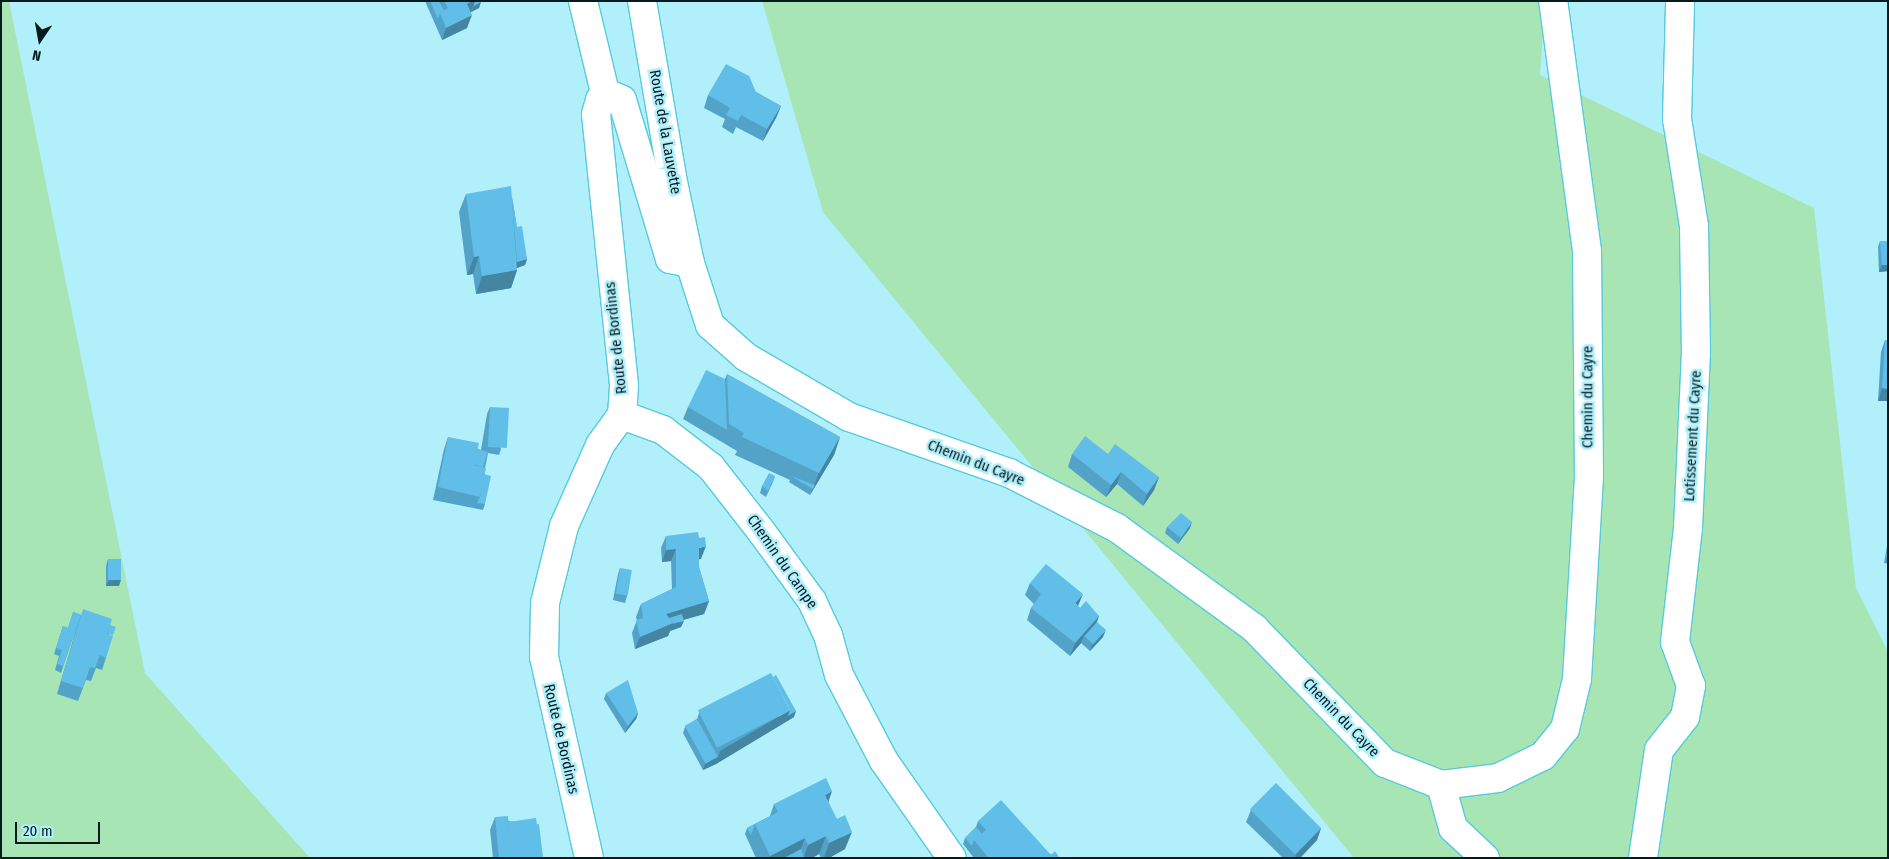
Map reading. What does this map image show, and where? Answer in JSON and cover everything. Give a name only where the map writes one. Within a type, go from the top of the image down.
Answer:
[{"type":"street","points":[[583,1],[606,98],[611,95],[622,100],[670,259],[690,263]]},
{"type":"street","name":"Route de la Lauvette","points":[[642,1],[690,263]]},
{"type":"street","name":"Chemin du Cayre","points":[[690,263],[710,326],[746,356],[849,417],[1009,473],[1117,528],[1254,628],[1385,763],[1440,785],[1498,778],[1544,756],[1565,728],[1577,679],[1589,477],[1587,251],[1553,1]]},
{"type":"street","name":"Lotissement du Cayre","points":[[1643,858],[1659,750],[1685,717],[1691,686],[1675,642],[1688,528],[1696,352],[1694,226],[1677,119],[1680,1]]},
{"type":"street","name":"Route de Bordinas","points":[[589,858],[544,657],[545,603],[564,526],[600,445],[622,414],[624,385],[596,114],[606,98]]},
{"type":"street","name":"Chemin du Campe","points":[[622,414],[663,430],[712,467],[761,531],[812,601],[828,634],[839,675],[884,761],[952,858]]},
{"type":"street","points":[[1440,785],[1453,828],[1485,858]]},
{"type":"green space","points":[[1,1],[9,1],[145,673],[310,858],[1,858]]},
{"type":"green space","points":[[762,1],[1545,1],[1540,75],[1814,208],[1856,588],[1888,652],[1888,858],[1354,858],[823,212]]},
{"type":"building","points":[[430,1],[439,1],[444,11],[440,13],[438,19]]},
{"type":"building","points":[[444,1],[472,1],[467,4],[472,15],[446,28],[440,13],[448,8]]},
{"type":"building","points":[[475,1],[481,1],[481,2],[474,6]]},
{"type":"building","points":[[726,64],[749,76],[756,92],[781,106],[767,129],[741,115],[738,121],[726,115],[730,108],[708,95]]},
{"type":"building","points":[[511,186],[517,270],[482,276],[479,256],[474,257],[466,194]]},
{"type":"building","points":[[512,197],[517,227],[522,226],[527,259],[517,262]]},
{"type":"building","points":[[1880,241],[1888,241],[1888,265],[1882,265]]},
{"type":"building","points":[[1885,340],[1888,340],[1888,389],[1882,388]]},
{"type":"building","points":[[706,370],[725,379],[727,430],[688,407]]},
{"type":"building","points":[[727,374],[840,437],[819,473],[742,437],[744,433],[729,424]]},
{"type":"building","points":[[490,407],[509,408],[507,448],[488,447]]},
{"type":"building","points":[[1085,436],[1108,454],[1115,444],[1159,477],[1147,494],[1121,472],[1111,485],[1072,454]]},
{"type":"building","points":[[448,437],[479,443],[474,465],[486,468],[480,497],[438,487]]},
{"type":"building","points":[[478,449],[488,452],[483,467],[473,464]]},
{"type":"building","points":[[769,473],[775,476],[768,491],[762,486]]},
{"type":"building","points":[[484,474],[491,476],[485,504],[477,503],[480,497]]},
{"type":"building","points":[[791,476],[815,485],[813,489]]},
{"type":"building","points":[[1181,513],[1192,522],[1181,538],[1167,527]]},
{"type":"building","points":[[698,532],[699,538],[705,537],[706,546],[699,548],[699,567],[709,601],[666,614],[673,623],[640,637],[636,620],[643,618],[641,604],[676,587],[676,549],[666,550],[666,536]]},
{"type":"building","points":[[108,559],[121,559],[121,580],[108,580]]},
{"type":"building","points":[[1046,564],[1083,594],[1075,603],[1080,608],[1086,601],[1099,616],[1075,643],[1031,608],[1041,594],[1030,583]]},
{"type":"building","points":[[620,568],[632,570],[628,596],[616,594]]},
{"type":"building","points":[[83,609],[112,619],[107,634],[113,636],[106,658],[100,655],[95,668],[90,667],[83,688],[61,681]]},
{"type":"building","points":[[73,612],[81,615],[63,666],[57,664],[62,650],[56,648],[63,626],[68,628]]},
{"type":"building","points":[[682,614],[684,621],[672,624],[669,618]]},
{"type":"building","points":[[1097,622],[1106,630],[1093,644],[1084,636]]},
{"type":"building","points":[[110,625],[116,627],[113,635],[107,634]]},
{"type":"building","points":[[771,673],[790,710],[717,748],[698,710]]},
{"type":"building","points":[[776,675],[796,711],[788,716],[790,710],[773,677]]},
{"type":"building","points":[[628,680],[638,713],[628,726],[606,693]]},
{"type":"building","points":[[697,719],[718,757],[706,763],[685,726]]},
{"type":"building","points":[[826,778],[832,791],[825,795],[837,819],[845,815],[852,832],[829,843],[826,836],[808,845],[805,838],[770,856],[755,824],[778,812],[774,804]]},
{"type":"building","points":[[1276,783],[1321,828],[1295,854],[1250,809]]},
{"type":"building","points":[[1001,800],[1051,855],[1055,851],[1058,858],[987,858],[974,840],[986,830],[978,821]]},
{"type":"building","points":[[508,816],[509,828],[539,824],[543,858],[499,858],[495,817]]},
{"type":"building","points":[[770,816],[755,824],[751,835],[747,828]]},
{"type":"building","points":[[536,818],[537,825],[509,829],[508,822]]},
{"type":"building","points":[[976,827],[982,834],[974,840],[972,846],[965,838]]},
{"type":"building","points":[[801,849],[804,857],[786,857]]}]
